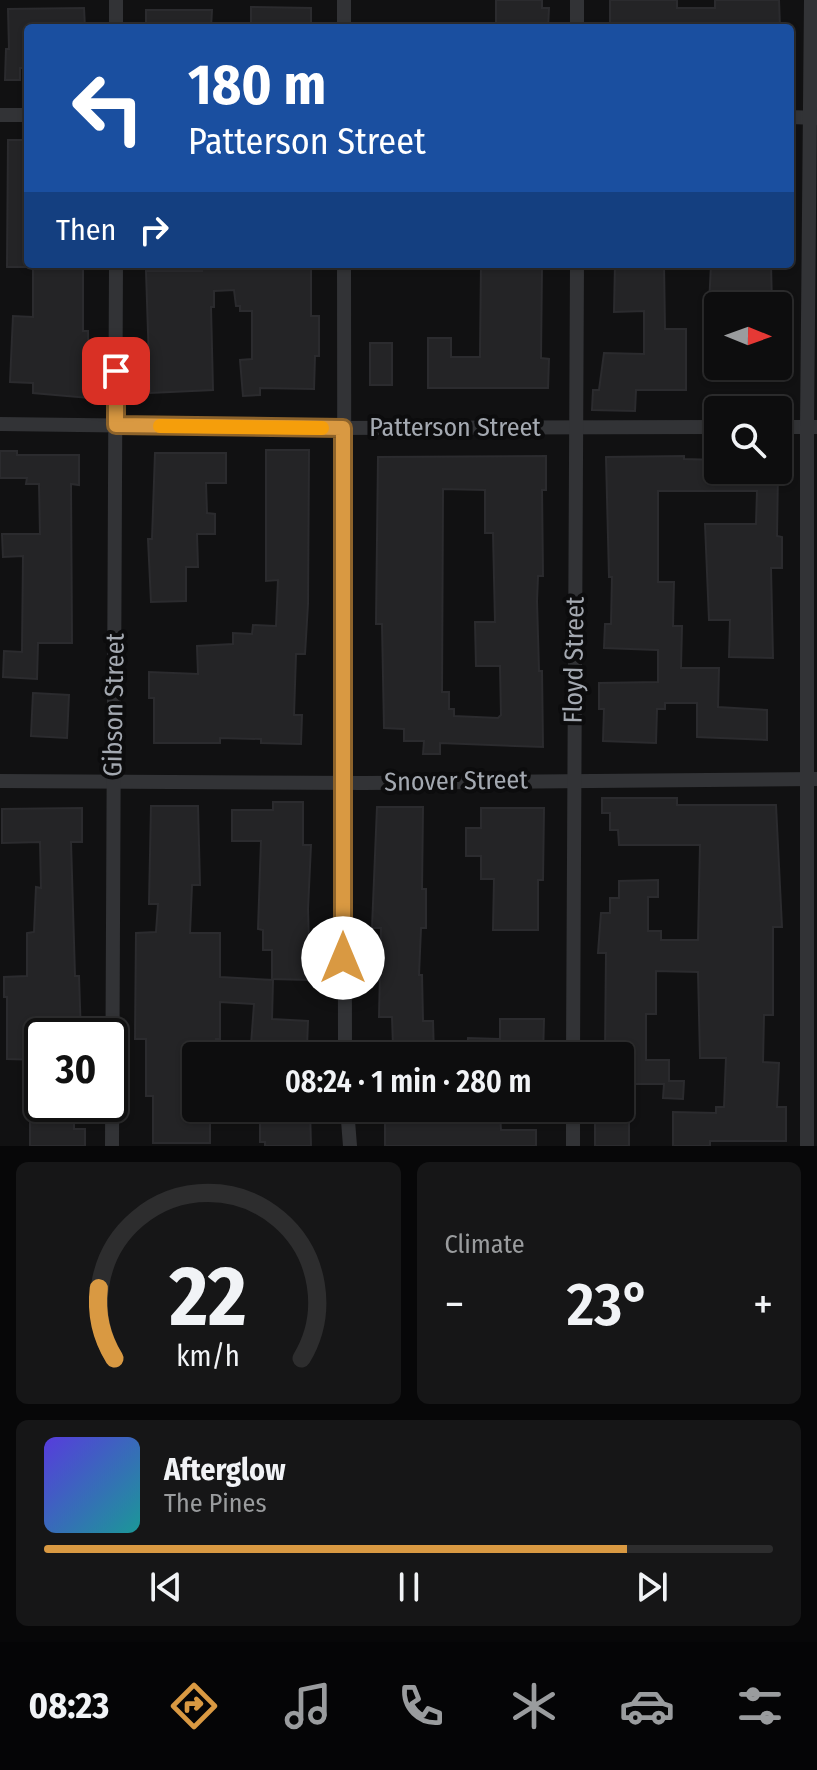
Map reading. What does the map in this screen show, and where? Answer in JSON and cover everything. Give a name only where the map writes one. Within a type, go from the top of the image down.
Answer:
[{"type":"street","points":[[116,0],[116,24]]},
{"type":"street","points":[[344,0],[344,24]]},
{"type":"street","points":[[577,0],[577,24]]},
{"type":"street","points":[[807,1146],[812,779],[814,118],[811,0]]},
{"type":"street","points":[[0,115],[24,115]]},
{"type":"street","points":[[794,117],[814,118]]},
{"type":"street","name":"Gibson Street","points":[[112,1146],[116,268]]},
{"type":"street","points":[[344,268],[345,1042]]},
{"type":"street","name":"Floyd Street","points":[[573,1042],[577,268]]},
{"type":"street","name":"Patterson Street","points":[[0,424],[343,428],[704,427]]},
{"type":"street","name":"Snover Street","points":[[0,781],[812,779]]},
{"type":"street","points":[[348,1122],[350,1146]]},
{"type":"street","points":[[573,1122],[573,1146]]},
{"type":"building","points":[[496,0],[542,0],[542,8],[549,8],[548,24],[496,24]]},
{"type":"building","points":[[610,0],[677,0],[677,8],[715,8],[715,0],[779,0],[780,24],[610,24]]},
{"type":"building","points":[[251,7],[311,8],[311,24],[251,24]]},
{"type":"building","points":[[84,8],[85,24],[24,24],[24,68],[20,68],[20,80],[5,80],[6,49],[9,49],[8,9]]},
{"type":"building","points":[[146,10],[212,10],[211,24],[146,24]]},
{"type":"building","points":[[8,140],[24,140],[24,267],[7,267]]},
{"type":"building","points":[[33,268],[83,268],[83,331],[88,331],[89,398],[33,393],[33,383],[10,382],[13,316],[33,317]]},
{"type":"building","points":[[202,268],[311,268],[311,316],[319,316],[319,356],[315,356],[314,389],[260,388],[260,395],[243,396],[240,360],[252,359],[252,311],[240,311],[240,306],[236,306],[234,290],[214,291],[214,307],[211,307],[213,390],[150,393],[146,271],[202,271]]},
{"type":"building","points":[[481,268],[542,268],[541,358],[549,359],[548,388],[428,388],[428,338],[451,338],[451,357],[480,357]]},
{"type":"building","points":[[615,268],[664,268],[665,329],[686,329],[686,390],[636,390],[635,411],[592,410],[593,390],[599,390],[604,353],[644,354],[644,311],[614,312]]},
{"type":"building","points":[[711,268],[771,268],[772,292],[710,292]]},
{"type":"building","points":[[370,343],[392,343],[392,385],[370,385]]},
{"type":"building","points":[[266,450],[309,450],[308,604],[305,654],[296,654],[294,715],[302,715],[301,744],[220,738],[220,743],[154,743],[154,698],[149,698],[149,672],[198,674],[197,646],[233,644],[233,633],[252,634],[253,625],[276,626],[278,580],[266,581]]},
{"type":"building","points":[[0,451],[17,451],[17,455],[79,455],[79,485],[71,484],[72,643],[38,643],[37,679],[3,677],[4,651],[22,652],[23,556],[3,557],[2,534],[40,534],[39,484],[26,484],[27,478],[0,478]]},
{"type":"building","points":[[155,453],[226,453],[226,483],[206,483],[207,513],[215,514],[215,534],[197,534],[198,567],[186,567],[186,601],[151,602],[148,539],[152,539]]},
{"type":"building","points":[[546,456],[546,490],[542,490],[543,576],[538,576],[537,601],[543,747],[440,743],[440,754],[423,754],[424,741],[404,741],[404,729],[384,728],[382,624],[376,624],[378,457]],"holes":[[[443,489],[485,490],[485,533],[493,533],[495,622],[475,622],[476,666],[500,666],[501,715],[498,718],[454,716],[454,709],[449,709],[449,692],[442,692]]]},
{"type":"building","points":[[684,456],[684,459],[704,460],[704,484],[778,484],[777,536],[782,537],[782,568],[771,568],[773,658],[729,657],[730,620],[709,620],[705,524],[756,524],[757,491],[658,491],[658,582],[674,582],[673,626],[682,626],[681,668],[719,668],[718,707],[767,710],[767,740],[697,737],[697,703],[665,703],[665,709],[657,709],[656,743],[603,741],[604,709],[599,709],[599,683],[658,682],[658,650],[604,648],[605,624],[611,624],[612,577],[609,577],[606,457]]},
{"type":"building","points":[[33,693],[69,695],[67,738],[31,736]]},
{"type":"building","points":[[602,798],[677,798],[677,805],[776,805],[782,927],[773,927],[773,1015],[764,1015],[763,1062],[779,1063],[777,1107],[786,1107],[786,1141],[710,1141],[710,1146],[673,1146],[673,1112],[716,1113],[716,1107],[724,1107],[726,1058],[700,1058],[698,972],[656,971],[656,1014],[646,1014],[646,1060],[669,1060],[669,1081],[684,1081],[683,1099],[663,1098],[664,1084],[634,1084],[634,1042],[605,1042],[606,953],[598,953],[601,913],[610,913],[610,898],[619,898],[619,881],[658,880],[658,897],[648,897],[648,931],[661,931],[661,940],[698,940],[700,845],[619,845],[618,830],[610,830],[610,813],[602,813]]},
{"type":"building","points":[[273,802],[303,802],[303,845],[311,845],[308,909],[310,980],[272,979],[272,950],[263,950],[263,930],[258,929],[261,841],[232,841],[232,810],[273,810]]},
{"type":"building","points":[[151,806],[198,806],[200,885],[192,885],[190,933],[220,933],[220,977],[273,980],[272,1019],[308,1021],[307,1042],[251,1042],[254,1004],[220,1002],[220,1039],[216,1042],[182,1042],[182,1122],[210,1122],[210,1143],[153,1143],[153,1096],[146,1096],[146,1039],[135,1039],[136,933],[156,932],[158,904],[149,904]]},
{"type":"building","points":[[377,807],[423,807],[422,889],[426,889],[426,928],[421,928],[419,975],[422,975],[423,1021],[433,1021],[434,1042],[393,1042],[392,1017],[379,1017],[381,928],[372,928]]},
{"type":"building","points":[[82,808],[82,842],[71,842],[75,976],[79,976],[80,1018],[24,1018],[24,1059],[7,1059],[4,977],[27,976],[27,933],[34,932],[36,887],[41,888],[40,842],[2,843],[2,809]]},
{"type":"building","points":[[481,808],[544,808],[543,880],[538,880],[538,930],[493,930],[494,879],[481,879],[481,856],[466,856],[466,828],[481,828]]},
{"type":"building","points":[[500,1019],[544,1019],[543,1042],[468,1042],[468,1038],[500,1039]]},
{"type":"building","points":[[30,1122],[74,1122],[74,1129],[85,1129],[85,1146],[30,1146]]},
{"type":"building","points":[[260,1122],[310,1122],[311,1146],[265,1146],[265,1142],[260,1142]]},
{"type":"building","points":[[385,1122],[500,1122],[501,1130],[536,1130],[536,1146],[385,1146]]},
{"type":"building","points":[[595,1122],[629,1122],[629,1146],[595,1146]]},
{"type":"slow traffic","points":[[160,426],[322,428]]},
{"type":"route","points":[[116,371],[116,425],[343,428],[343,958]]}]
